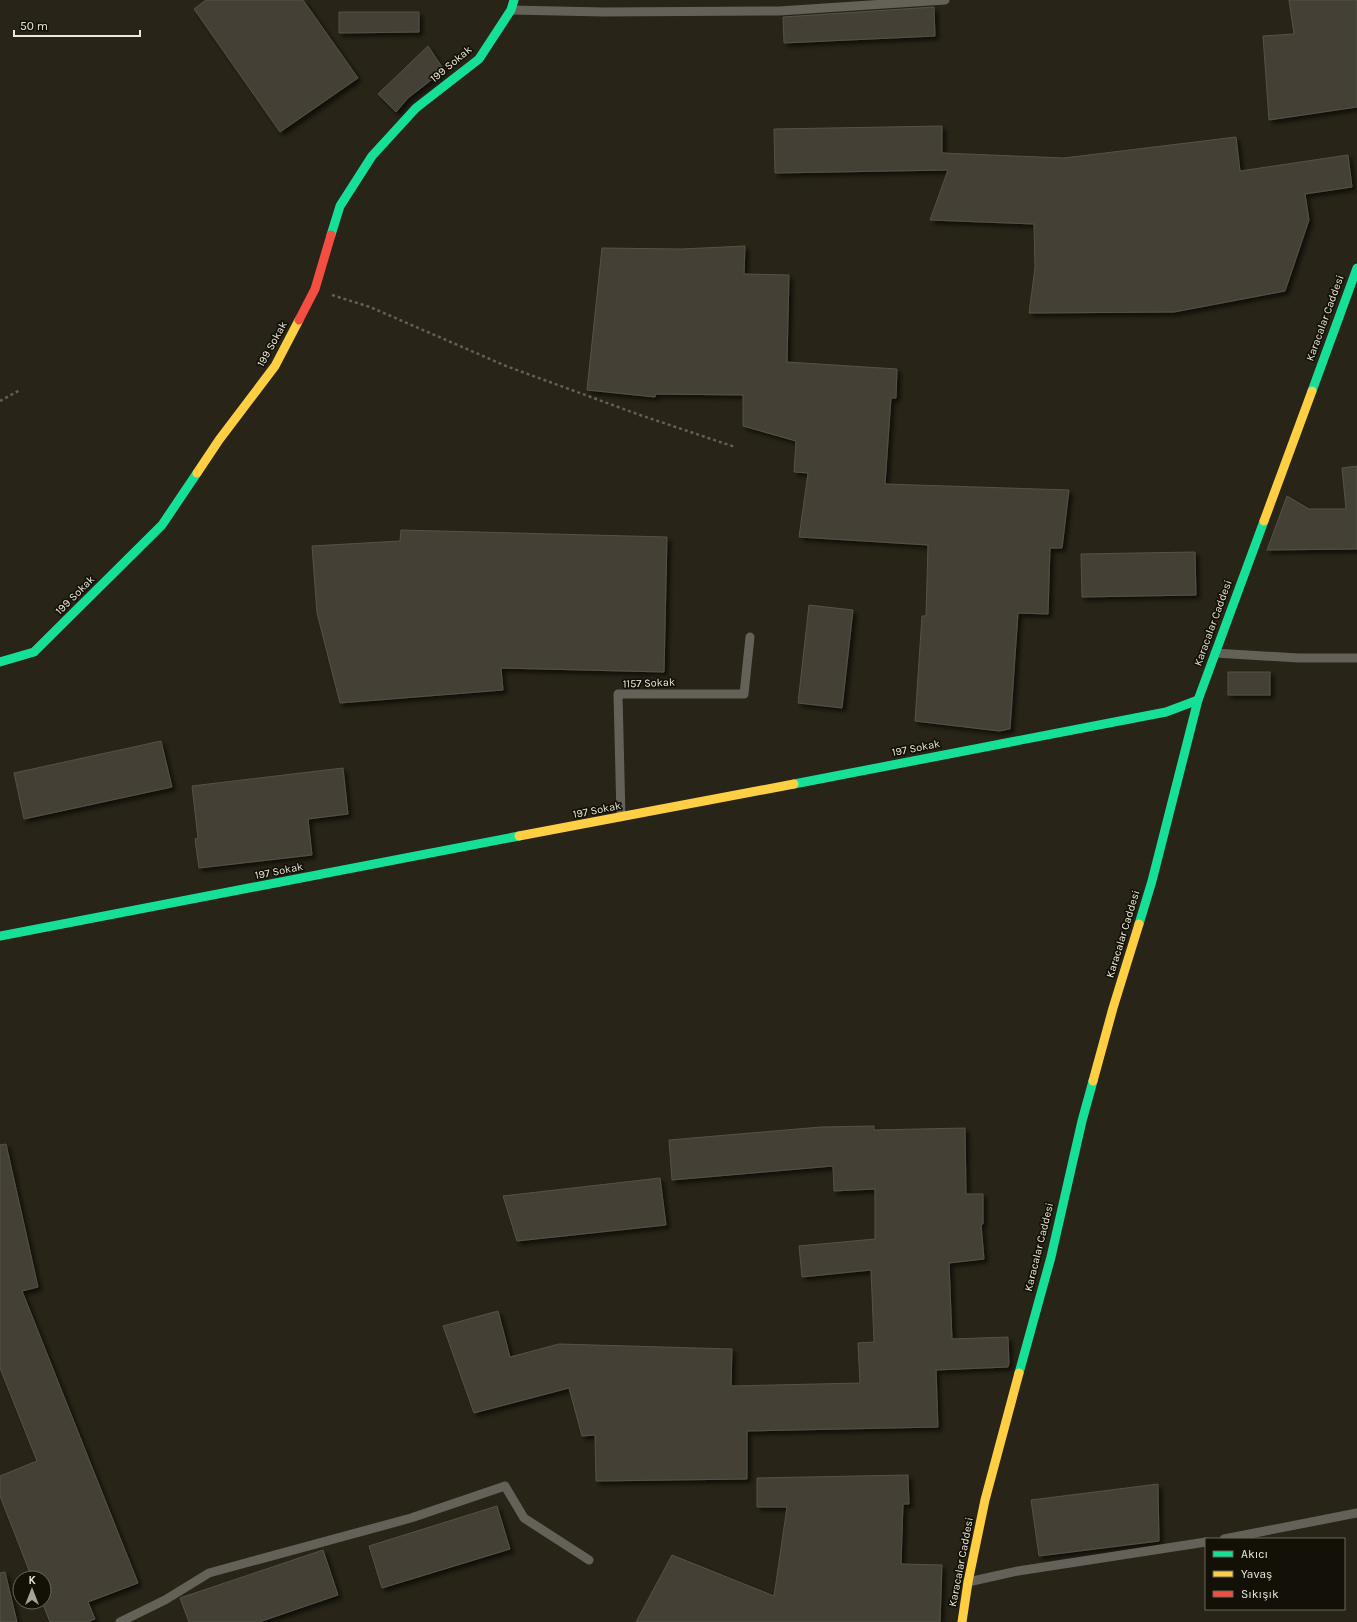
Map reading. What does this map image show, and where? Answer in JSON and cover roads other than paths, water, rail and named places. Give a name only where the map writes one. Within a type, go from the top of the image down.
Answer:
[{"type":"street","name":"199 Sokak","points":[[0,662],[34,652],[162,525],[219,440],[275,366],[315,289],[340,206],[372,156],[416,108],[479,59],[511,10],[514,0]]},
{"type":"street","name":"Karacalar Caddesi","points":[[962,1622],[968,1582],[986,1500],[1022,1358],[1051,1257],[1082,1121],[1112,1008],[1152,881],[1198,700],[1357,268]]},
{"type":"street","name":"197 Sokak","points":[[0,936],[1166,712],[1198,700]]},
{"type":"lane","points":[[511,10],[604,12],[778,11],[945,0]]},
{"type":"lane","name":"1157 Sokak","points":[[621,817],[618,694],[744,694],[750,637]]},
{"type":"lane","points":[[1215,654],[1299,658],[1357,658]]},
{"type":"lane","points":[[120,1622],[166,1600],[209,1573],[411,1518],[505,1486],[524,1518],[590,1560]]},
{"type":"lane","points":[[1229,1538],[1357,1513]]},
{"type":"lane","points":[[968,1582],[1018,1571],[1205,1542]]}]
